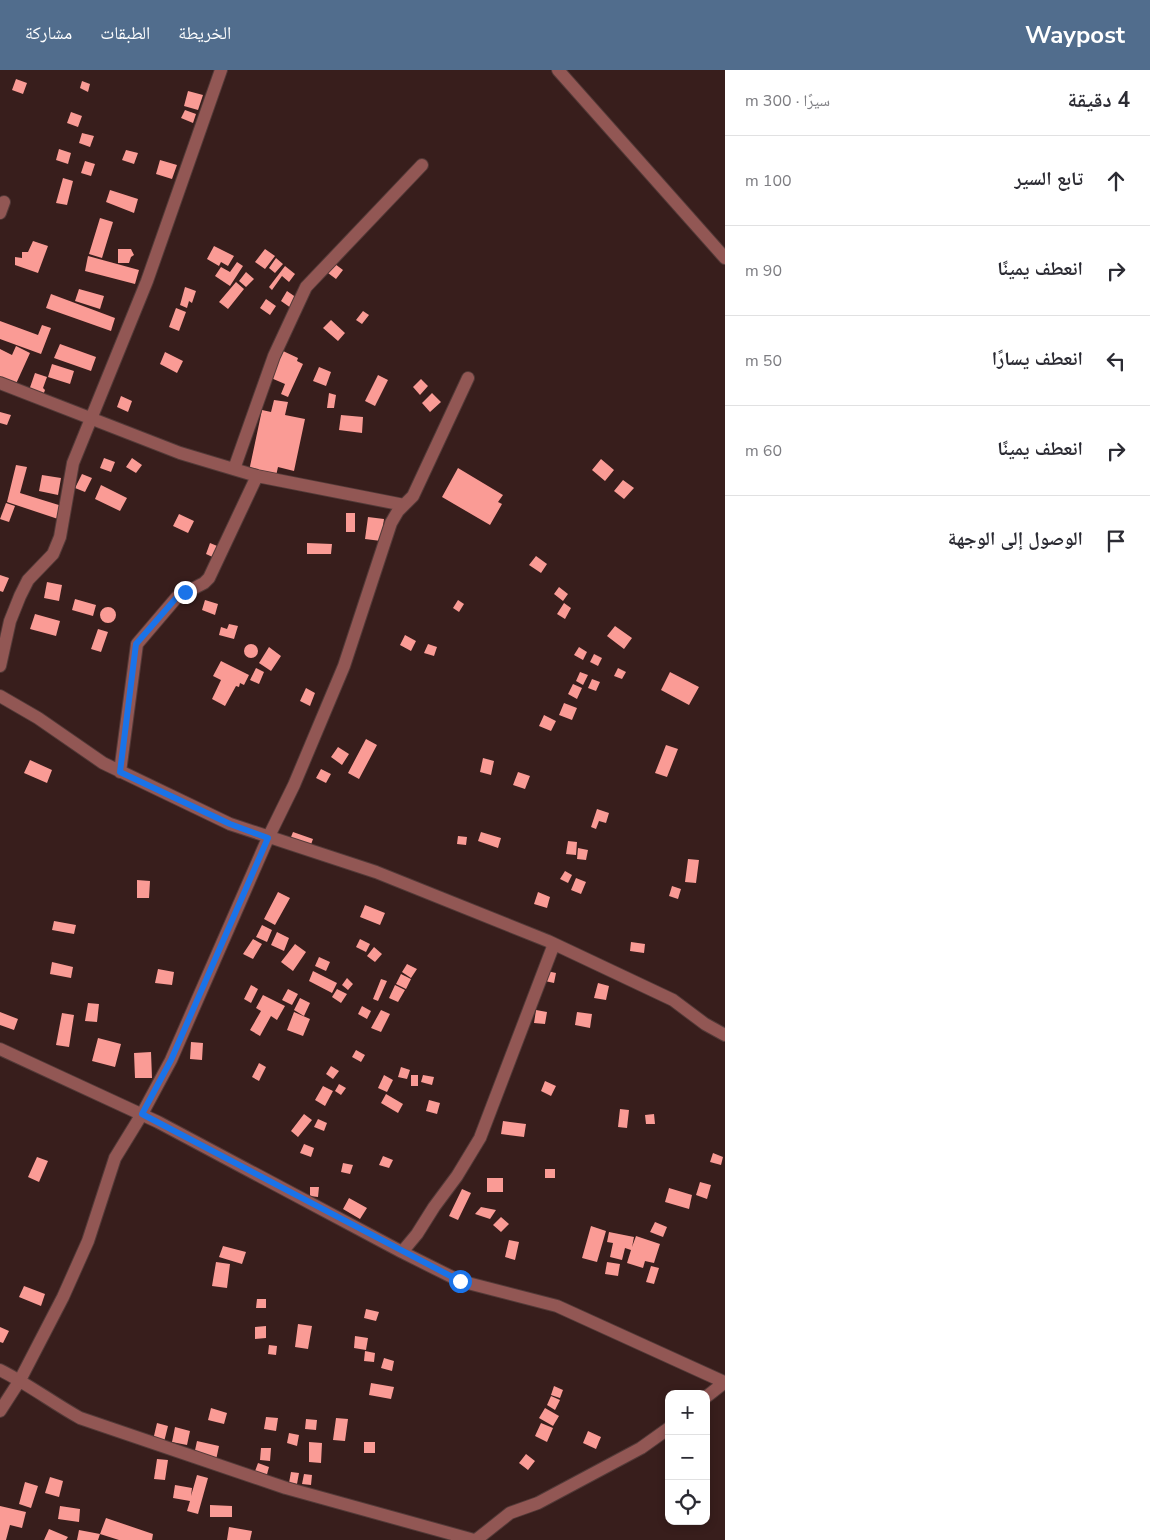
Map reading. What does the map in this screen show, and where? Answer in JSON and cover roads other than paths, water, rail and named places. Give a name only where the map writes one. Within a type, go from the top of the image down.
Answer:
[{"type":"street","points":[[0,666],[10,621],[20,596],[28,580],[53,554],[60,537],[73,463],[147,281],[221,70]]},
{"type":"street","points":[[558,70],[725,258]]},
{"type":"street","points":[[234,469],[274,356],[306,287],[422,165]]},
{"type":"street","points":[[0,1412],[20,1380],[63,1298],[82,1256],[113,1162],[171,1060],[268,838],[294,785],[344,666],[391,523],[398,511],[413,496],[468,378]]},
{"type":"street","points":[[0,383],[91,420],[180,453],[257,476],[404,505]]},
{"type":"street","points":[[120,772],[136,644],[177,597],[204,583],[209,578],[257,476]]},
{"type":"street","points":[[0,696],[38,718],[103,763],[230,824],[376,872],[554,944],[673,1000],[725,1035]]},
{"type":"street","points":[[402,1252],[417,1234],[457,1176],[480,1138],[554,944]]},
{"type":"street","points":[[0,1049],[142,1114],[460,1281],[558,1306],[725,1382],[710,1394]]},
{"type":"street","points":[[0,1370],[20,1380],[54,1404],[80,1418],[286,1488],[475,1540],[510,1513],[538,1503],[646,1445],[665,1431]]}]
